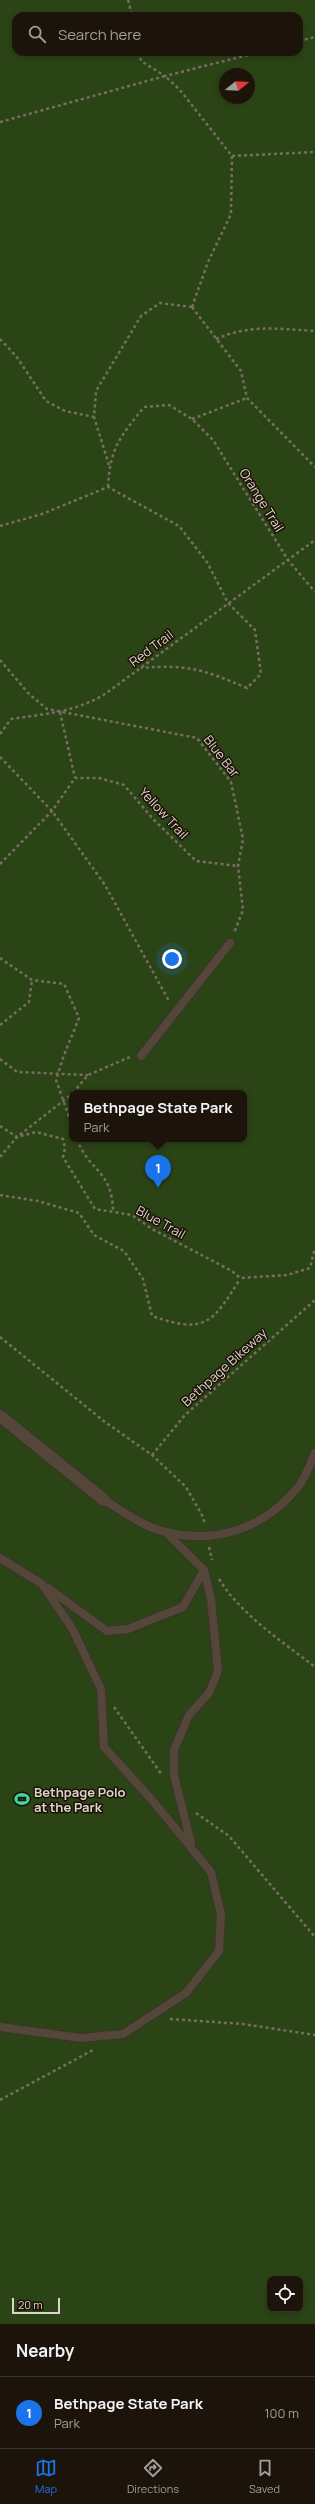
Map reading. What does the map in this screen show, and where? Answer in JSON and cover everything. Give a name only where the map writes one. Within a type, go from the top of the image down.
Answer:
[{"type":"street","points":[[0,1416],[104,1500]]},
{"type":"lane","points":[[137,1056],[175,1012],[230,943]]},
{"type":"lane","points":[[104,1500],[147,1525],[166,1532],[207,1536],[243,1530],[274,1513],[300,1485],[315,1453]]},
{"type":"lane","points":[[166,1532],[204,1570],[211,1598],[218,1671],[209,1693],[189,1715],[174,1750],[174,1774],[192,1847]]},
{"type":"lane","points":[[0,1558],[42,1584],[107,1631],[128,1629],[183,1607],[204,1570]]},
{"type":"lane","points":[[0,2027],[81,2038],[123,2034],[186,1993],[219,1951],[221,1915],[211,1872],[192,1847],[104,1747],[101,1689],[72,1628],[42,1584]]},
{"type":"path","points":[[128,0],[131,12]]},
{"type":"path","points":[[303,41],[315,37]]},
{"type":"path","points":[[140,56],[141,61],[165,76],[180,90],[232,156],[231,214],[208,262],[192,307]]},
{"type":"path","points":[[0,122],[165,76],[244,56]]},
{"type":"path","points":[[232,156],[315,152]]},
{"type":"path","points":[[108,487],[109,465],[94,417],[96,391],[141,316],[160,303],[192,307],[241,371],[247,398],[315,466]]},
{"type":"path","points":[[216,339],[235,330],[260,328],[315,331]]},
{"type":"path","points":[[0,339],[16,356],[46,401],[65,411],[94,417]]},
{"type":"path","points":[[192,419],[247,398]]},
{"type":"path","name":"Orange Trail","points":[[109,465],[118,440],[144,407],[169,405],[192,419],[213,440],[288,560],[315,592]]},
{"type":"path","points":[[0,526],[42,514],[108,487]]},
{"type":"path","points":[[108,487],[179,526],[207,562],[228,603],[255,630],[261,674],[247,688],[203,670],[174,665],[141,668]]},
{"type":"path","name":"Red Trail","points":[[60,712],[88,705],[141,668],[315,540]]},
{"type":"path","points":[[0,660],[29,694],[47,708],[60,712]]},
{"type":"path","points":[[0,734],[11,719],[60,712]]},
{"type":"path","points":[[0,864],[52,811],[75,778],[60,712]]},
{"type":"path","name":"Blue Bar","points":[[60,712],[197,738],[231,782],[243,839],[238,866],[243,910],[230,943]]},
{"type":"path","points":[[0,757],[52,811],[104,885],[175,1012]]},
{"type":"path","name":"Yellow Trail","points":[[75,778],[99,778],[124,785],[154,820],[196,861],[238,866]]},
{"type":"path","points":[[0,958],[32,980],[64,984],[79,1018],[56,1080],[69,1117]]},
{"type":"path","points":[[0,1025],[29,1002],[32,980]]},
{"type":"path","points":[[0,1059],[17,1072],[58,1072],[88,1075],[137,1056]]},
{"type":"path","points":[[75,1090],[88,1075]]},
{"type":"path","points":[[0,1157],[17,1137],[69,1096]]},
{"type":"path","points":[[0,1126],[17,1137]]},
{"type":"path","name":"Blue Trail","points":[[17,1137],[36,1132],[63,1139],[65,1148],[63,1158],[95,1209],[113,1210],[132,1216],[152,1229],[232,1271],[240,1278]]},
{"type":"path","points":[[78,1142],[80,1147],[108,1182],[113,1195],[113,1210]]},
{"type":"path","points":[[0,1195],[38,1200],[79,1213],[94,1235],[124,1251],[143,1279],[152,1316],[172,1323],[204,1323],[218,1314],[240,1278],[287,1275],[310,1268],[315,1248]]},
{"type":"path","name":"Bethpage Bikeway","points":[[152,1455],[185,1414],[315,1300]]},
{"type":"path","points":[[0,1337],[105,1422],[152,1455],[186,1487],[203,1517],[212,1563]]},
{"type":"path","points":[[217,1576],[228,1594],[253,1618],[315,1667]]},
{"type":"path","points":[[101,1689],[163,1777]]},
{"type":"path","points":[[181,1803],[229,1836],[315,1937]]},
{"type":"path","points":[[149,2017],[242,2024],[315,2036]]},
{"type":"path","points":[[0,2100],[102,2045]]},
{"type":"green space","points":[[0,0],[315,0],[315,2324],[0,2324]]},
{"type":"place","name":"Bethpage State Park","points":[[158,1188]]},
{"type":"place","name":"Bethpage Polo at the Park","points":[[22,1799]]}]
